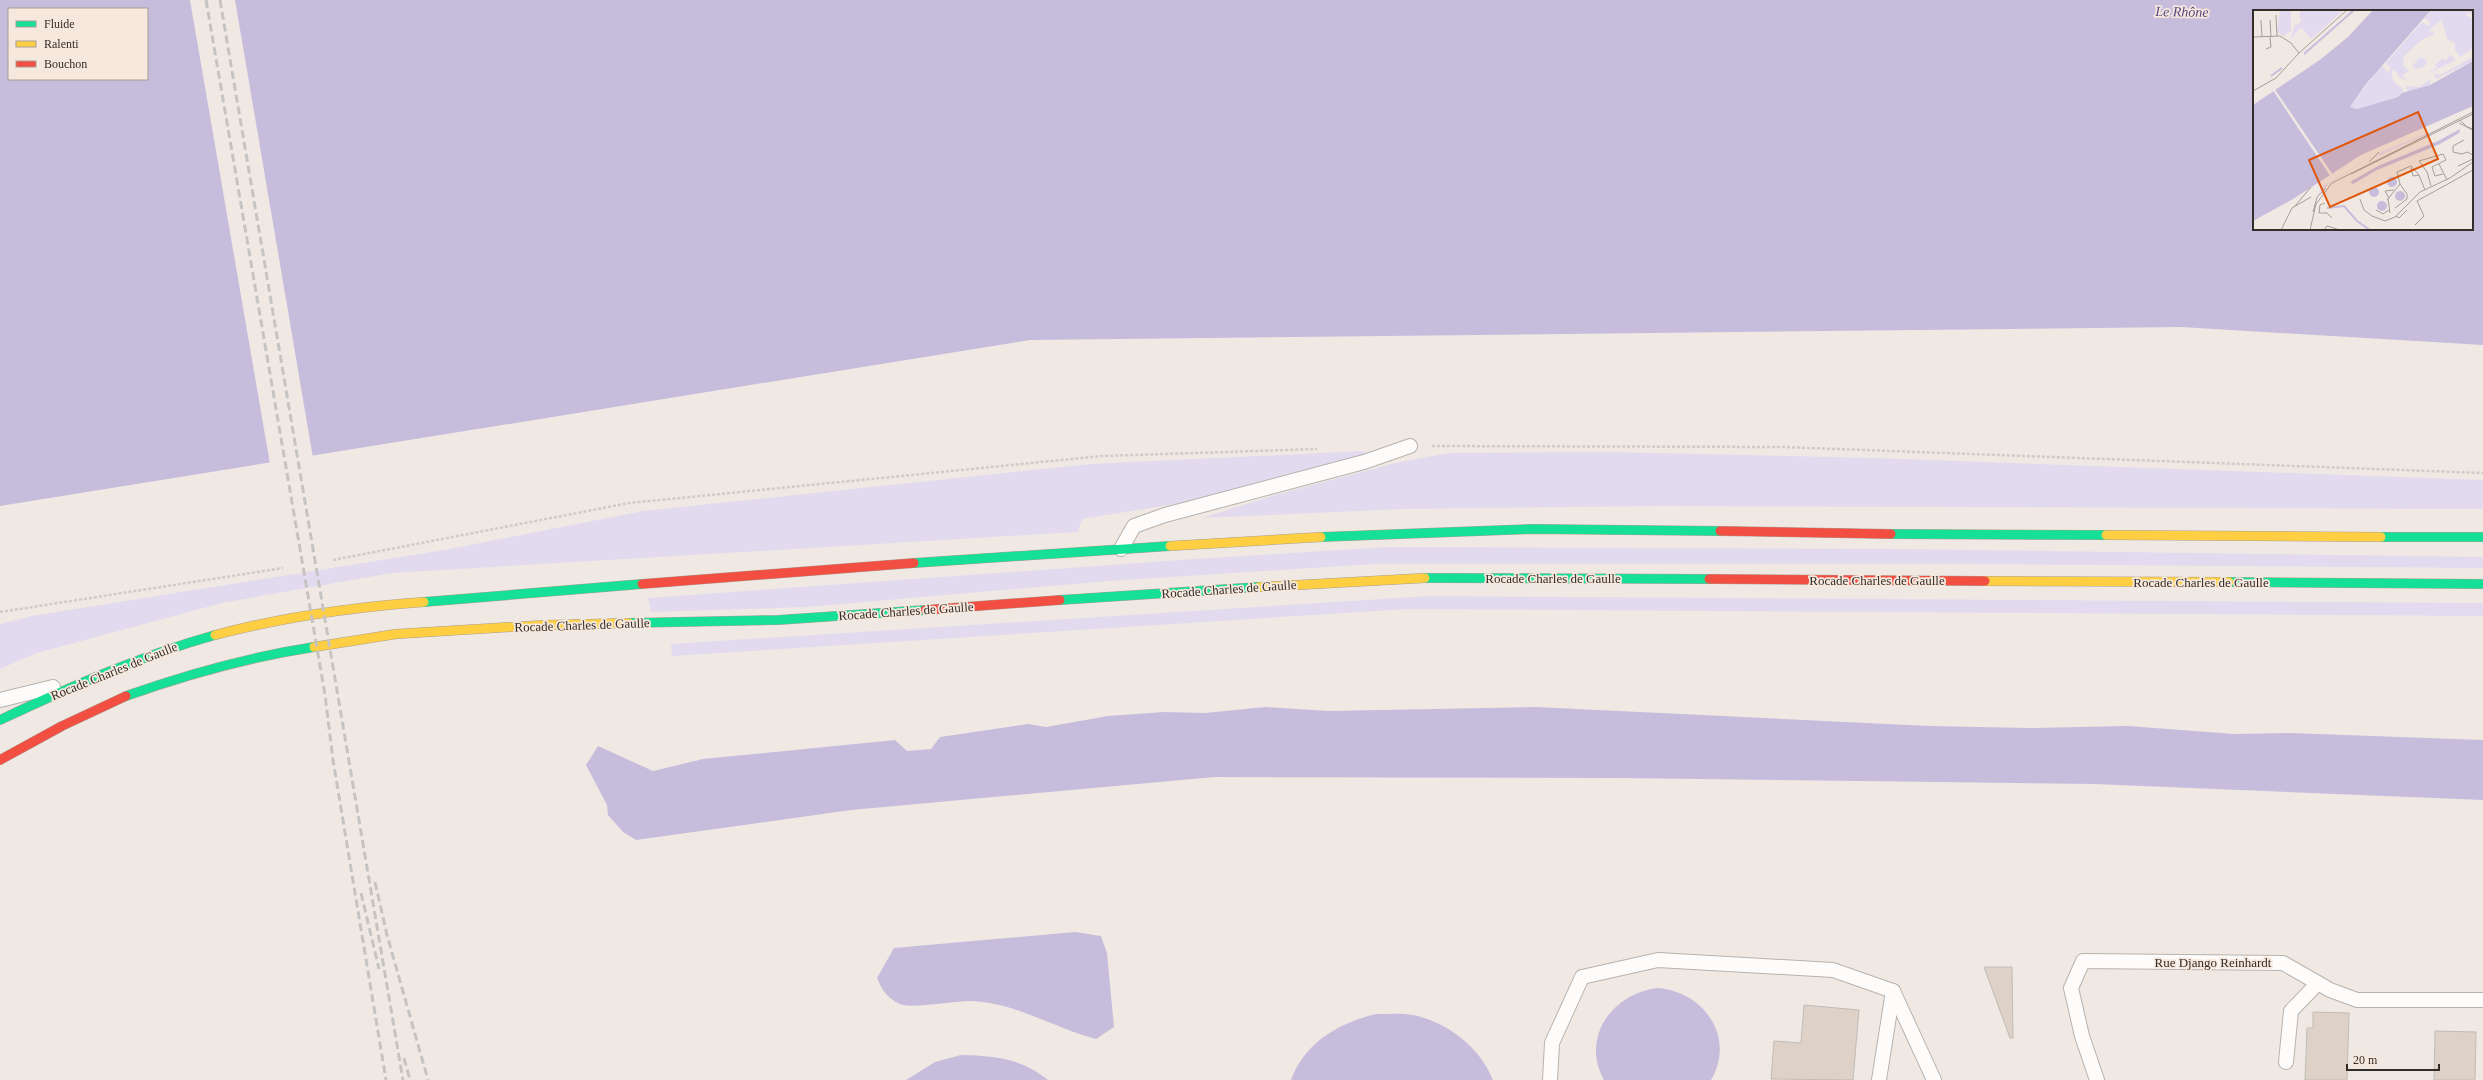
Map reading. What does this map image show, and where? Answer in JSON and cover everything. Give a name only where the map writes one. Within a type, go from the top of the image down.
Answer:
[{"type":"main road","name":"Rocade Charles de Gaulle","points":[[0,720],[85,680],[168,648],[241,628],[368,606],[806,571],[1362,534],[1532,529],[2000,535],[2483,537]]},
{"type":"main road","name":"Rocade Charles de Gaulle","points":[[0,760],[62,726],[125,696],[192,673],[266,654],[396,634],[544,626],[778,620],[1352,580],[1446,577],[2483,584]]},
{"type":"lane","points":[[1121,549],[1134,526],[1165,515],[1364,462],[1410,446]]},
{"type":"lane","points":[[0,700],[85,680]]},
{"type":"lane","points":[[1550,1080],[1552,1043],[1582,976],[1658,960],[1832,970],[1893,991],[1934,1080]]},
{"type":"lane","name":"Rue Django Reinhardt","points":[[2097,1080],[2082,1036],[2071,988],[2083,960],[2283,963],[2318,983],[2357,1000],[2483,1000]]},
{"type":"lane","points":[[2286,1062],[2290,1011],[2318,983]]},
{"type":"lane","points":[[1879,1080],[1893,991]]},
{"type":"path","points":[[0,612],[283,568]]},
{"type":"shaded area","points":[[1363,451],[1367,454],[1207,499],[1082,519],[1078,532],[392,573],[222,603],[37,653],[0,669],[0,624],[32,616],[444,550],[643,511],[1090,464]]},
{"type":"shaded area","points":[[1607,452],[1875,458],[2483,480],[2483,509],[1664,506],[1404,509],[1202,518],[1275,495],[1395,463],[1449,453]]},
{"type":"shaded area","points":[[1388,547],[1901,549],[2483,557],[2483,568],[1968,564],[1375,564],[1109,581],[807,607],[651,612],[648,598],[1194,559]]},
{"type":"shaded area","points":[[1429,596],[2483,603],[2483,616],[1408,609],[672,656],[671,644]]},
{"type":"water","name":"Le Rhône","points":[[0,0],[2483,0],[2483,345],[2181,327],[1030,340],[0,506]]},
{"type":"water","points":[[1265,707],[1328,711],[1536,707],[1929,726],[2029,728],[2128,726],[2234,734],[2290,733],[2483,740],[2483,800],[2094,784],[1617,778],[1215,777],[851,810],[636,840],[623,832],[608,815],[607,805],[586,765],[598,746],[653,771],[703,759],[895,740],[907,751],[931,749],[940,737],[1028,724],[1046,727],[1108,716],[1164,712],[1205,713]]},
{"type":"water","points":[[1075,932],[1101,936],[1107,953],[1114,1027],[1096,1039],[1018,1011],[986,1002],[970,1001],[913,1006],[900,1004],[886,993],[877,978],[894,948]]},
{"type":"water","points":[[1658,988],[1675,991],[1689,998],[1702,1008],[1711,1019],[1717,1033],[1720,1048],[1718,1064],[1711,1080],[1604,1080],[1598,1064],[1596,1048],[1599,1033],[1605,1020],[1615,1008],[1627,998]]},
{"type":"water","points":[[1376,1014],[1413,1015],[1438,1023],[1461,1038],[1471,1047],[1480,1057],[1493,1080],[1291,1080],[1305,1055],[1325,1036],[1349,1023]]},
{"type":"water","points":[[961,1055],[985,1056],[1018,1063],[1028,1067],[1048,1080],[906,1080],[935,1062]]},
{"type":"pier","points":[[190,0],[235,0],[313,458],[270,464]]},
{"type":"building","points":[[1984,967],[2012,967],[2013,1038],[2010,1038]]},
{"type":"building","points":[[1804,1005],[1859,1010],[1853,1080],[1771,1079],[1774,1041],[1801,1043]]},
{"type":"building","points":[[2313,1012],[2349,1013],[2347,1080],[2305,1080],[2307,1028],[2313,1028]]},
{"type":"building","points":[[2435,1031],[2476,1032],[2475,1080],[2434,1080]]},
{"type":"railway","points":[[206,0],[325,695],[333,760],[386,1080]]},
{"type":"railway","points":[[220,0],[403,1080]]},
{"type":"railway","points":[[375,882],[387,935],[428,1080]]},
{"type":"railway","points":[[361,893],[379,969]]},
{"type":"railway","points":[[404,1058],[410,1080]]},
{"type":"traffic: fast","points":[[1321,537],[1532,529],[1720,531]]},
{"type":"traffic: fast","points":[[1891,534],[2106,535]]},
{"type":"traffic: fast","points":[[2381,537],[2483,537]]},
{"type":"traffic: fast","points":[[914,563],[1170,546]]},
{"type":"traffic: fast","points":[[1425,578],[1709,579]]},
{"type":"traffic: fast","points":[[2229,582],[2483,584]]},
{"type":"traffic: fast","points":[[424,602],[642,584]]},
{"type":"traffic: fast","points":[[1060,600],[1259,587]]},
{"type":"traffic: fast","points":[[629,623],[778,620],[925,610]]},
{"type":"traffic: fast","points":[[0,720],[132,662],[215,635]]},
{"type":"traffic: fast","points":[[126,696],[172,680],[242,661],[314,647]]},
{"type":"traffic: slow","points":[[2106,535],[2381,537]]},
{"type":"traffic: slow","points":[[1170,546],[1321,537]]},
{"type":"traffic: slow","points":[[1259,587],[1425,578]]},
{"type":"traffic: slow","points":[[1985,581],[2229,582]]},
{"type":"traffic: slow","points":[[215,635],[293,618],[371,607],[424,602]]},
{"type":"traffic: slow","points":[[314,647],[396,634],[545,625],[629,623]]},
{"type":"traffic: jam","points":[[1720,531],[1891,534]]},
{"type":"traffic: jam","points":[[642,584],[914,563]]},
{"type":"traffic: jam","points":[[1709,579],[1985,581]]},
{"type":"traffic: jam","points":[[925,610],[1060,600]]},
{"type":"traffic: jam","points":[[0,760],[62,726],[126,696]]}]
